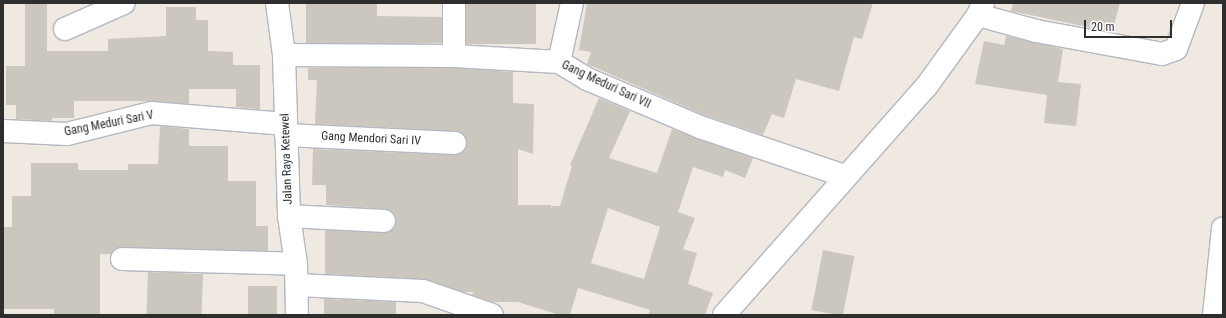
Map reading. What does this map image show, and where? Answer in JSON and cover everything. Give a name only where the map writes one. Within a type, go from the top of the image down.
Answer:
[{"type":"street","points":[[65,29],[124,3]]},
{"type":"street","name":"Jalan Raya Ketewel","points":[[277,3],[284,55],[289,216],[296,275],[297,315]]},
{"type":"street","points":[[454,3],[454,56]]},
{"type":"street","points":[[559,62],[572,3]]},
{"type":"street","points":[[724,315],[777,253],[809,221],[845,176],[926,87],[980,9],[1036,31],[1162,54],[1176,50],[1193,3]]},
{"type":"street","name":"Gang Meduri Sari VII","points":[[284,55],[454,56],[559,62],[587,78],[700,127],[845,176]]},
{"type":"street","name":"Gang Meduri Sari V","points":[[3,131],[67,134],[151,113],[286,130]]},
{"type":"street","name":"Gang Mendori Sari IV","points":[[286,130],[455,143]]},
{"type":"street","points":[[289,216],[384,221]]},
{"type":"street","points":[[1214,315],[1223,228]]},
{"type":"street","points":[[122,259],[296,275],[423,290],[492,315]]},
{"type":"building","points":[[25,3],[47,3],[47,51],[108,51],[108,39],[166,36],[166,7],[196,7],[196,20],[208,20],[208,51],[233,52],[233,65],[260,65],[260,109],[236,107],[236,89],[189,89],[189,104],[152,101],[74,101],[74,118],[52,118],[52,121],[16,119],[16,105],[6,105],[6,66],[25,66]]},
{"type":"building","points":[[306,3],[377,3],[377,16],[442,17],[442,43],[306,43]]},
{"type":"building","points":[[466,3],[536,3],[536,44],[466,44]]},
{"type":"building","points":[[587,3],[873,3],[862,39],[854,37],[839,91],[796,79],[784,118],[772,114],[763,135],[704,115],[587,64],[591,52],[579,50]]},
{"type":"building","points":[[1013,3],[1120,3],[1112,32],[1011,11]]},
{"type":"building","points":[[1006,36],[1063,49],[1058,82],[1081,84],[1076,126],[1044,123],[1047,95],[975,84],[984,41],[1004,45]]},
{"type":"building","points":[[308,68],[454,68],[513,72],[513,103],[534,104],[533,154],[518,149],[518,205],[551,205],[551,209],[552,206],[560,206],[572,166],[570,165],[599,98],[630,111],[609,158],[657,173],[672,129],[753,158],[745,178],[725,170],[723,177],[693,167],[678,212],[695,218],[683,249],[697,253],[688,284],[713,293],[705,315],[648,315],[650,310],[578,288],[570,315],[559,315],[518,302],[492,302],[472,295],[473,292],[464,292],[424,279],[325,274],[325,230],[384,233],[394,228],[396,221],[395,215],[385,209],[326,205],[326,185],[312,185],[313,149],[454,155],[465,150],[467,143],[462,133],[456,131],[315,124],[317,80],[308,80]],"holes":[[[608,208],[660,227],[644,279],[591,263]]]},
{"type":"building","points":[[160,126],[189,129],[189,146],[228,146],[228,181],[256,181],[256,226],[268,226],[268,251],[122,247],[111,254],[100,254],[100,315],[54,315],[54,309],[3,309],[3,227],[12,227],[12,196],[31,196],[31,163],[78,163],[78,170],[128,170],[128,164],[158,164]]},
{"type":"building","points":[[823,250],[854,256],[843,315],[811,310]]},
{"type":"building","points":[[148,272],[203,274],[202,315],[146,315]]},
{"type":"building","points":[[248,286],[277,286],[277,315],[248,315]]},
{"type":"building","points":[[324,299],[396,302],[396,315],[324,315]]}]
